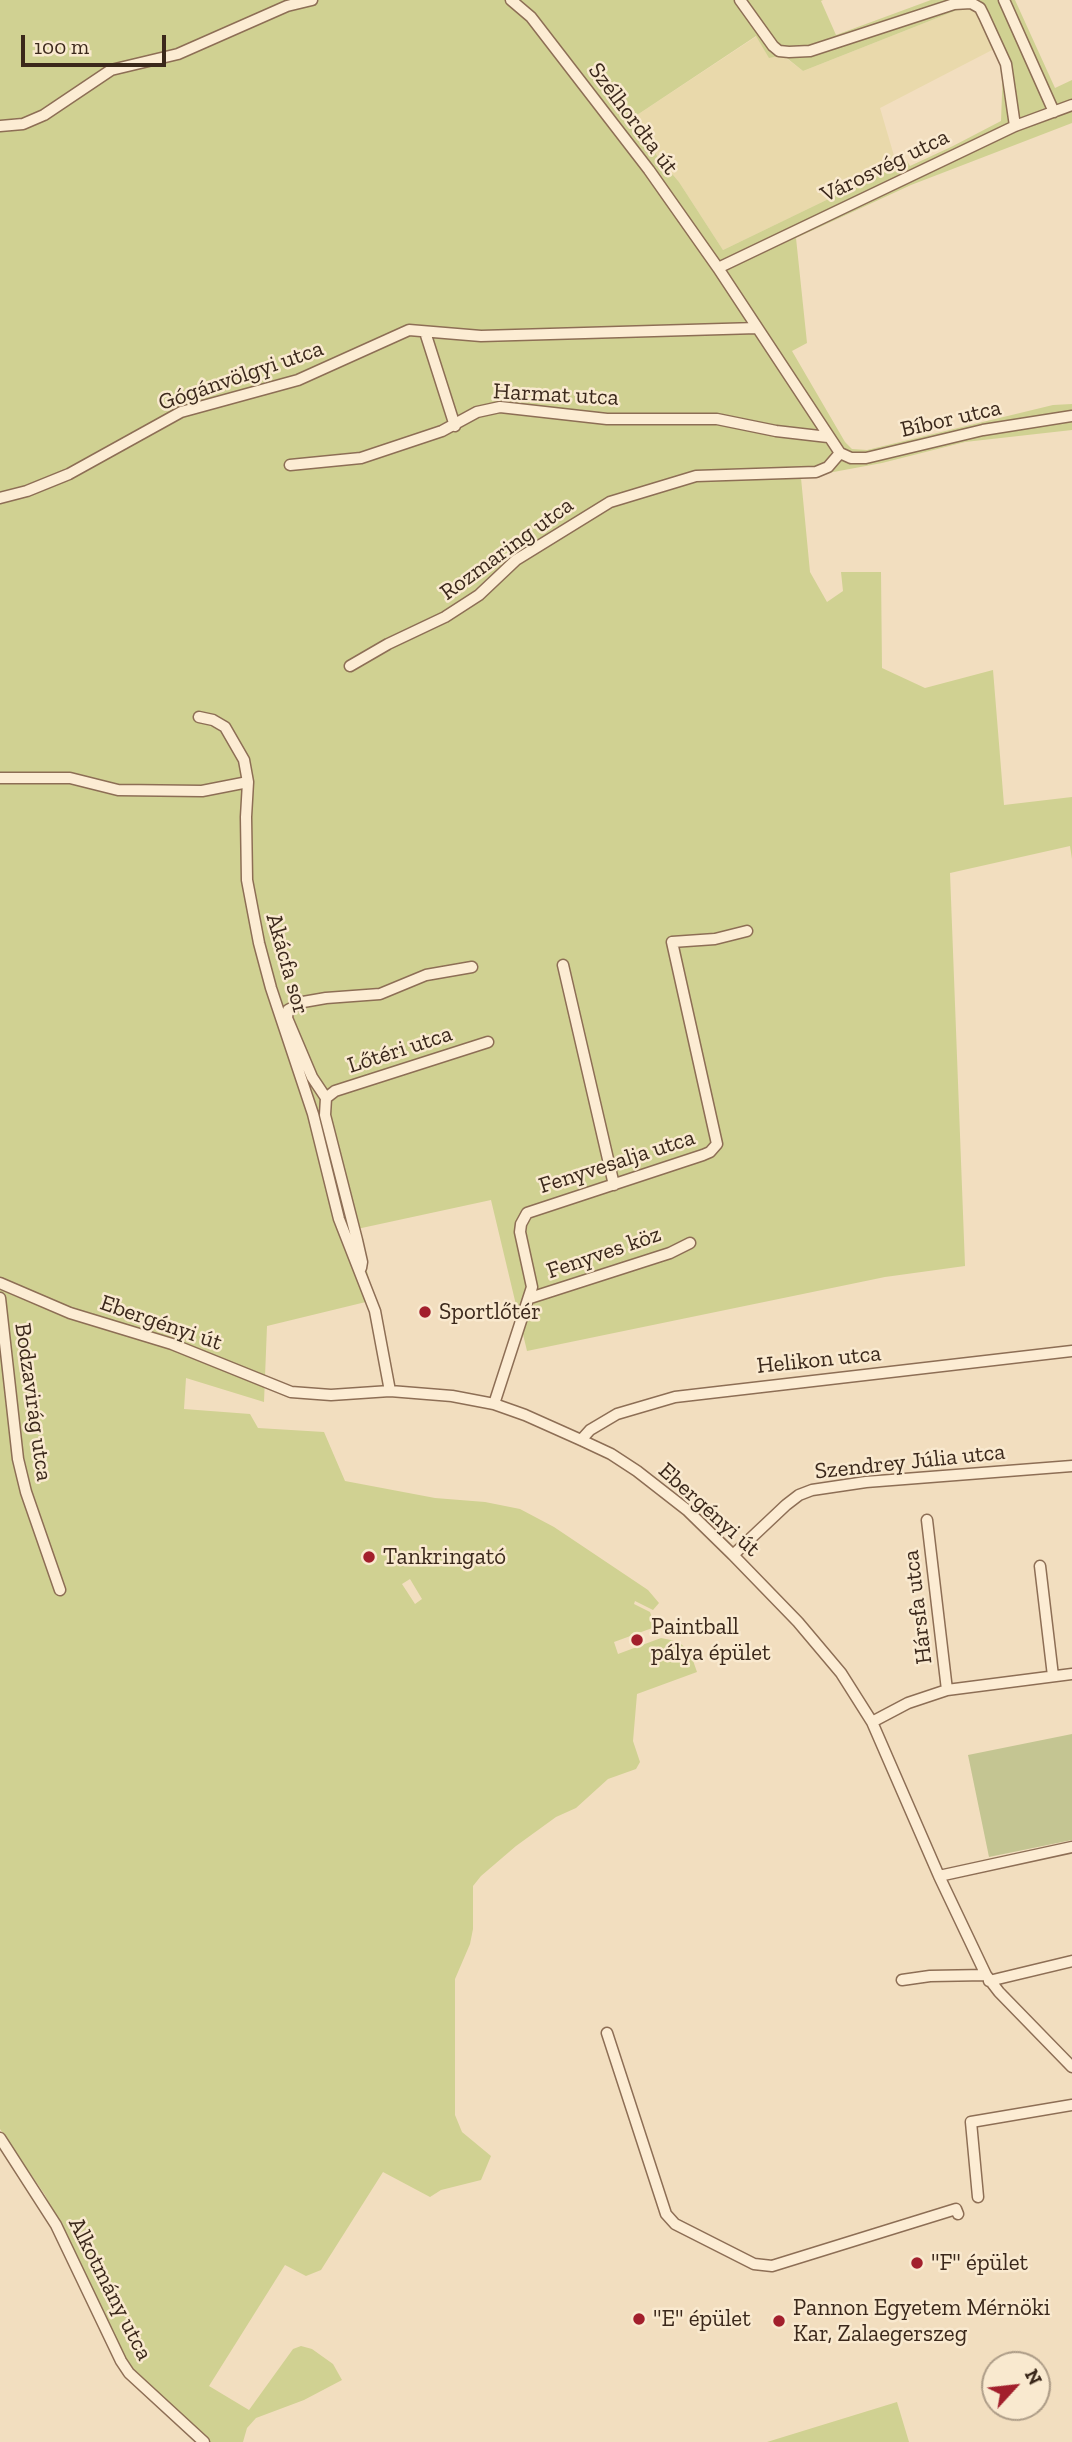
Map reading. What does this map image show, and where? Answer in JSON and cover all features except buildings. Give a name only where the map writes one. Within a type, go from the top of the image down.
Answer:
[{"type":"street","points":[[0,126],[29,122],[56,108],[103,75],[119,68],[178,54],[287,6],[312,0]]},
{"type":"street","name":"Szélhordta út","points":[[511,0],[531,17],[555,48],[649,170],[718,268]]},
{"type":"street","points":[[740,0],[773,47],[789,52],[823,47],[954,4],[971,3],[980,8],[1009,71],[1015,126]]},
{"type":"street","points":[[1004,0],[1054,112]]},
{"type":"street","name":"Városvég utca","points":[[718,268],[1015,126],[1072,105]]},
{"type":"street","points":[[718,268],[840,453]]},
{"type":"street","name":"Gógánvölgyi utca","points":[[0,498],[27,491],[69,474],[181,412],[298,380],[409,330],[481,336],[757,328]]},
{"type":"street","points":[[425,332],[454,426]]},
{"type":"street","name":"Harmat utca","points":[[290,465],[361,458],[454,426],[477,412],[500,407],[607,419],[717,419],[776,431],[828,437]]},
{"type":"street","name":"Bíbor utca","points":[[840,453],[851,458],[866,458],[982,430],[1072,416]]},
{"type":"street","name":"Rozmaring utca","points":[[349,666],[445,617],[479,595],[516,560],[610,502],[696,475],[816,472],[828,467],[840,453]]},
{"type":"street","name":"Akácfa sor","points":[[199,717],[213,720],[225,727],[244,761],[248,782],[247,880],[259,943],[271,988],[313,1114],[339,1219],[375,1311],[390,1391]]},
{"type":"street","points":[[0,778],[70,778],[118,790],[202,790],[248,782]]},
{"type":"street","name":"Fenyvesalja utca","points":[[494,1404],[530,1298],[531,1279],[520,1232],[523,1218],[534,1210],[703,1155],[717,1144],[672,942],[715,939],[747,930]]},
{"type":"street","points":[[563,965],[614,1185]]},
{"type":"street","points":[[360,1272],[362,1262],[325,1115],[326,1098],[312,1077],[287,1018],[288,1010],[303,1002],[380,993],[426,975],[472,967]]},
{"type":"street","name":"Lőtéri utca","points":[[326,1098],[335,1091],[488,1042]]},
{"type":"street","name":"Fenyves köz","points":[[530,1298],[690,1243]]},
{"type":"street","name":"Ebergényi út","points":[[1,1290],[172,1344],[291,1392],[331,1395],[390,1391],[452,1396],[494,1404],[611,1454],[664,1491],[733,1555],[822,1649],[841,1673],[872,1722],[987,1978],[1072,2067]]},
{"type":"street","name":"Bodzavirág utca","points":[[1,1290],[18,1459],[26,1492],[60,1590]]},
{"type":"street","name":"Helikon utca","points":[[581,1440],[590,1430],[617,1414],[675,1397],[1072,1351]]},
{"type":"street","name":"Szendrey Júlia utca","points":[[733,1555],[786,1504],[813,1490],[866,1482],[1072,1466]]},
{"type":"street","name":"Hársfa utca","points":[[927,1520],[947,1690]]},
{"type":"street","points":[[1040,1566],[1053,1676]]},
{"type":"street","points":[[872,1722],[908,1703],[947,1690],[1072,1674]]},
{"type":"street","points":[[939,1876],[1072,1847]]},
{"type":"street","points":[[902,1980],[930,1976],[987,1978],[1072,1961]]},
{"type":"street","points":[[607,2033],[666,2214],[675,2224],[754,2264],[772,2266],[956,2209],[958,2214]]},
{"type":"street","points":[[978,2197],[971,2122],[1072,2105]]},
{"type":"street","name":"Alkotmány utca","points":[[0,2138],[56,2225],[129,2373],[204,2442]]},
{"type":"shaded area","points":[[965,7],[977,13],[994,49],[880,108],[897,166],[723,250],[679,182],[628,121],[757,36],[803,71]]},
{"type":"green space","points":[[0,0],[823,0],[821,1],[836,35],[931,0],[1015,0],[1055,88],[1072,80],[1072,123],[911,185],[796,238],[807,343],[792,351],[845,442],[852,449],[867,450],[1053,405],[1072,404],[1072,430],[965,442],[882,463],[801,478],[810,572],[827,602],[843,591],[841,572],[881,572],[882,668],[925,688],[993,670],[1004,805],[1072,797],[1072,859],[1070,846],[950,873],[965,1266],[885,1277],[527,1351],[491,1200],[357,1229],[374,1300],[267,1326],[264,1402],[186,1378],[184,1409],[250,1414],[258,1428],[324,1432],[345,1481],[435,1498],[485,1502],[520,1509],[554,1527],[648,1590],[659,1603],[653,1610],[635,1601],[634,1604],[650,1612],[655,1627],[614,1642],[618,1654],[661,1638],[671,1640],[690,1652],[697,1672],[637,1694],[633,1741],[640,1762],[636,1769],[608,1779],[576,1808],[556,1817],[516,1846],[473,1886],[473,1929],[470,1944],[455,1979],[455,2115],[462,2132],[491,2156],[481,2180],[441,2190],[430,2197],[383,2172],[321,2270],[306,2276],[285,2265],[209,2386],[249,2410],[293,2349],[301,2346],[312,2349],[333,2364],[342,2380],[304,2400],[256,2418],[247,2428],[243,2442],[208,2442],[127,2366],[45,2195],[0,2129]],"holes":[[[965,7],[977,14],[1003,67],[1001,121],[910,166],[907,161],[723,250],[679,182],[628,121],[756,36],[769,58],[783,55],[803,71]],[[410,1579],[422,1599],[415,1604],[402,1584]]]},
{"type":"green space","points":[[1072,1734],[1072,1840],[989,1857],[968,1755]]},
{"type":"green space","points":[[897,2402],[909,2442],[767,2442]]},
{"type":"place","name":"Sportlőtér","points":[[425,1312]]},
{"type":"place","name":"Tankringató","points":[[369,1557]]},
{"type":"place","name":"Paintball pálya épület","points":[[637,1640]]},
{"type":"place","name":"\"F\" épület","points":[[917,2263]]},
{"type":"place","name":"\"E\" épület","points":[[639,2319]]},
{"type":"place","name":"Pannon Egyetem Mérnöki Kar, Zalaegerszeg","points":[[779,2321]]}]
